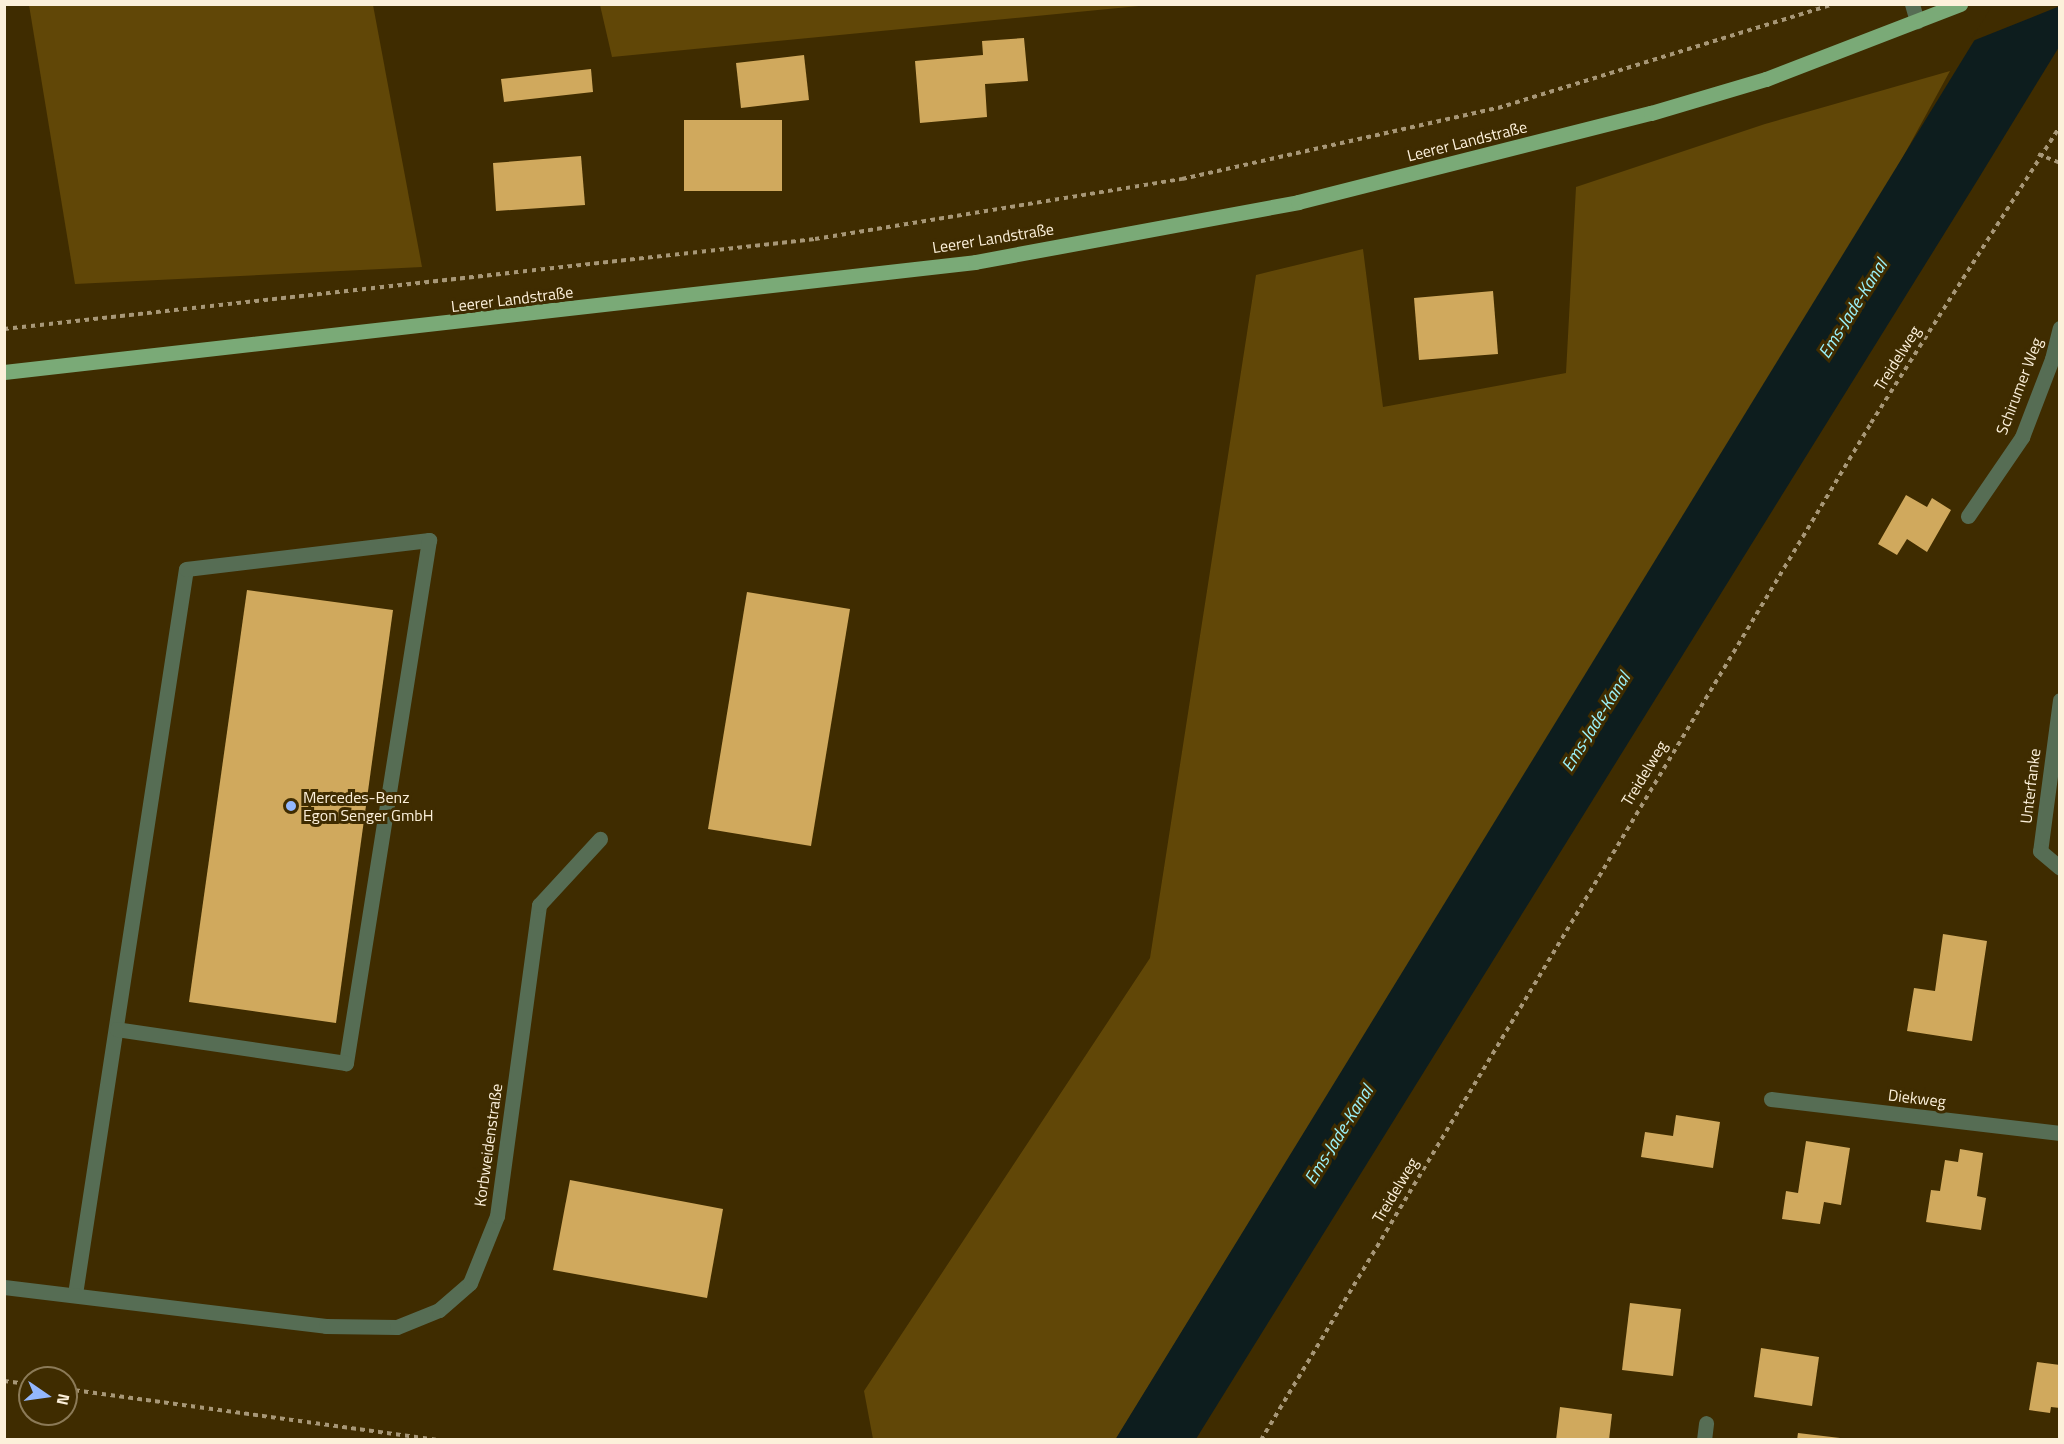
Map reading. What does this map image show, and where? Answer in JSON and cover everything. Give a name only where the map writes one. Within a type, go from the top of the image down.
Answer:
[{"type":"main road","name":"Leerer Landstraße","points":[[4,372],[382,333],[1004,256],[1299,202],[1651,113],[1766,79],[1960,4]]},
{"type":"street","points":[[1912,4],[1917,21]]},
{"type":"street","name":"Schirumer Weg","points":[[1968,516],[2022,437],[2052,359],[2060,328]]},
{"type":"street","points":[[75,1294],[186,569],[429,540],[346,1064],[116,1029]]},
{"type":"street","name":"Unterfanke","points":[[2060,700],[2040,851],[2060,868]]},
{"type":"street","name":"Korbweidenstraße","points":[[4,1287],[326,1326],[398,1327],[440,1311],[470,1284],[496,1216],[539,905],[600,838]]},
{"type":"street","name":"Diekweg","points":[[1771,1099],[2060,1133]]},
{"type":"street","points":[[1704,1440],[1706,1423]]},
{"type":"path","points":[[4,329],[815,239],[1182,179],[1498,108],[1834,4]]},
{"type":"path","name":"Treidelweg","points":[[1260,1440],[1635,812],[2038,154],[2060,126]]},
{"type":"path","points":[[2038,154],[2060,163]]},
{"type":"path","points":[[78,1391],[440,1440]]},
{"type":"shaded area","points":[[1149,4],[612,57],[600,5]]},
{"type":"shaded area","points":[[29,5],[373,5],[422,267],[75,284]]},
{"type":"shaded area","points":[[1950,71],[1892,177],[1116,1439],[873,1439],[864,1391],[1150,958],[1256,275],[1363,249],[1383,407],[1566,373],[1576,187],[1765,124]]},
{"type":"water","name":"Ems-Jade-Kanal","points":[[1996,5],[2059,5],[2059,47],[1977,181],[1196,1439],[1115,1440]]},
{"type":"pier","points":[[1993,4],[2059,4],[2060,6],[1970,42]]},
{"type":"building","points":[[1024,38],[1028,81],[985,84],[987,117],[920,123],[915,61],[983,55],[982,41]]},
{"type":"building","points":[[804,55],[809,100],[741,108],[736,63]]},
{"type":"building","points":[[591,69],[593,92],[504,102],[501,79]]},
{"type":"building","points":[[684,120],[782,120],[782,191],[684,191]]},
{"type":"building","points":[[581,156],[585,205],[496,211],[493,163]]},
{"type":"building","points":[[1493,291],[1498,354],[1419,360],[1414,298]]},
{"type":"building","points":[[1906,495],[1927,507],[1932,498],[1951,510],[1927,552],[1907,539],[1897,555],[1878,544]]},
{"type":"building","name":"Mercedes-Benz Egon Senger GmbH","points":[[247,590],[393,610],[336,1023],[189,1002]]},
{"type":"building","points":[[747,592],[850,609],[811,846],[708,829]]},
{"type":"building","points":[[1943,934],[1987,941],[1972,1041],[1907,1031],[1914,988],[1935,991]]},
{"type":"building","points":[[1676,1115],[1720,1122],[1713,1168],[1641,1157],[1645,1132],[1673,1136]]},
{"type":"building","points":[[1806,1141],[1850,1148],[1841,1205],[1824,1202],[1820,1224],[1782,1219],[1786,1191],[1798,1193]]},
{"type":"building","points":[[1960,1149],[1983,1153],[1977,1196],[1986,1198],[1981,1230],[1926,1222],[1931,1190],[1940,1191],[1945,1160],[1958,1162]]},
{"type":"building","points":[[570,1180],[723,1209],[707,1298],[553,1270]]},
{"type":"building","points":[[1630,1303],[1681,1309],[1673,1376],[1622,1370]]},
{"type":"building","points":[[1761,1348],[1819,1357],[1812,1406],[1754,1397]]},
{"type":"building","points":[[2037,1362],[2060,1365],[2060,1408],[2051,1407],[2050,1413],[2029,1410]]},
{"type":"building","points":[[1560,1407],[1612,1414],[1609,1440],[1556,1440]]},
{"type":"building","points":[[1798,1433],[1840,1438],[1840,1440],[1797,1440]]},
{"type":"place","name":"Mercedes-Benz Egon Senger GmbH","points":[[291,806]]}]
